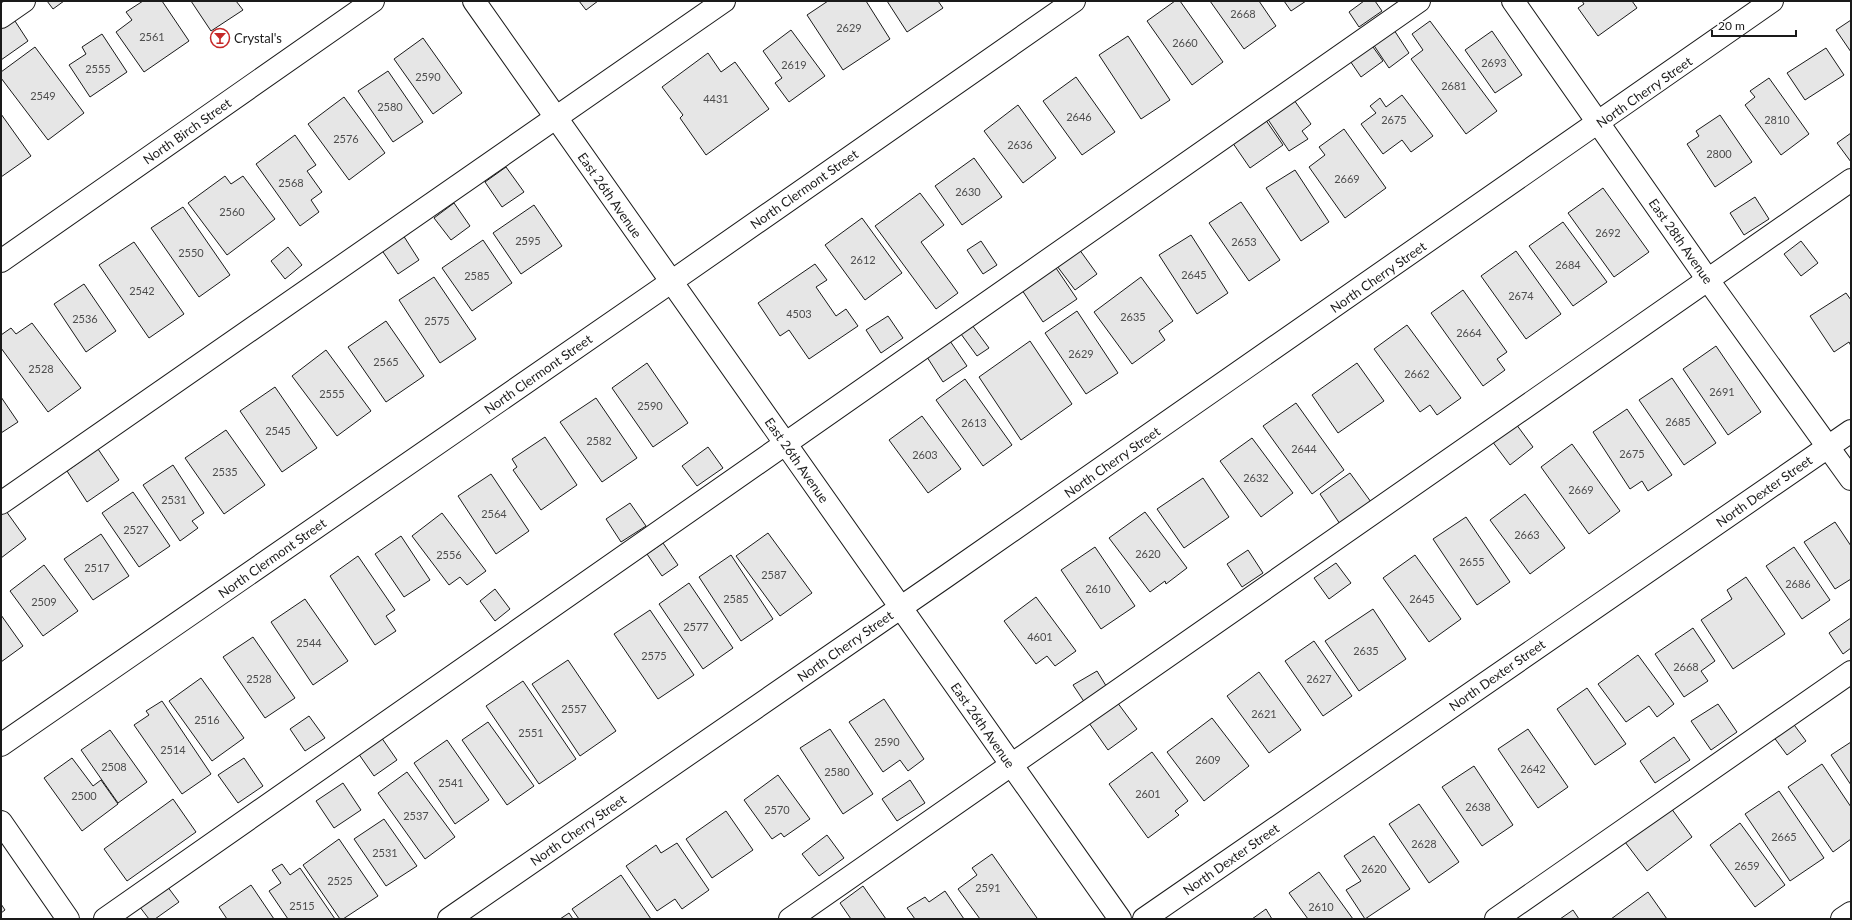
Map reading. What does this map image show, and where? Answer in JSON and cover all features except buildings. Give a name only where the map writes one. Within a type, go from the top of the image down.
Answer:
[{"type":"street","points":[[1,17],[24,1]]},
{"type":"street","name":"North Birch Street","points":[[1,261],[373,1]]},
{"type":"street","name":"East 26th Avenue","points":[[474,1],[1120,919]]},
{"type":"street","points":[[1,503],[724,1]]},
{"type":"street","name":"North Clermont Street","points":[[1,745],[671,282],[1074,1]]},
{"type":"street","points":[[105,919],[1419,1]]},
{"type":"street","name":"East 28th Avenue","points":[[1513,1],[1708,280],[1851,479]]},
{"type":"street","name":"North Cherry Street","points":[[449,919],[1599,123],[1772,1]]},
{"type":"street","points":[[790,919],[1851,180]]},
{"type":"street","name":"North Dexter Street","points":[[1144,919],[1851,431]]},
{"type":"street","points":[[1496,919],[1851,672]]},
{"type":"street","points":[[1,822],[68,919]]},
{"type":"street","points":[[1842,919],[1851,912]]},
{"type":"place","name":"Crystal's","points":[[220,38]]}]
